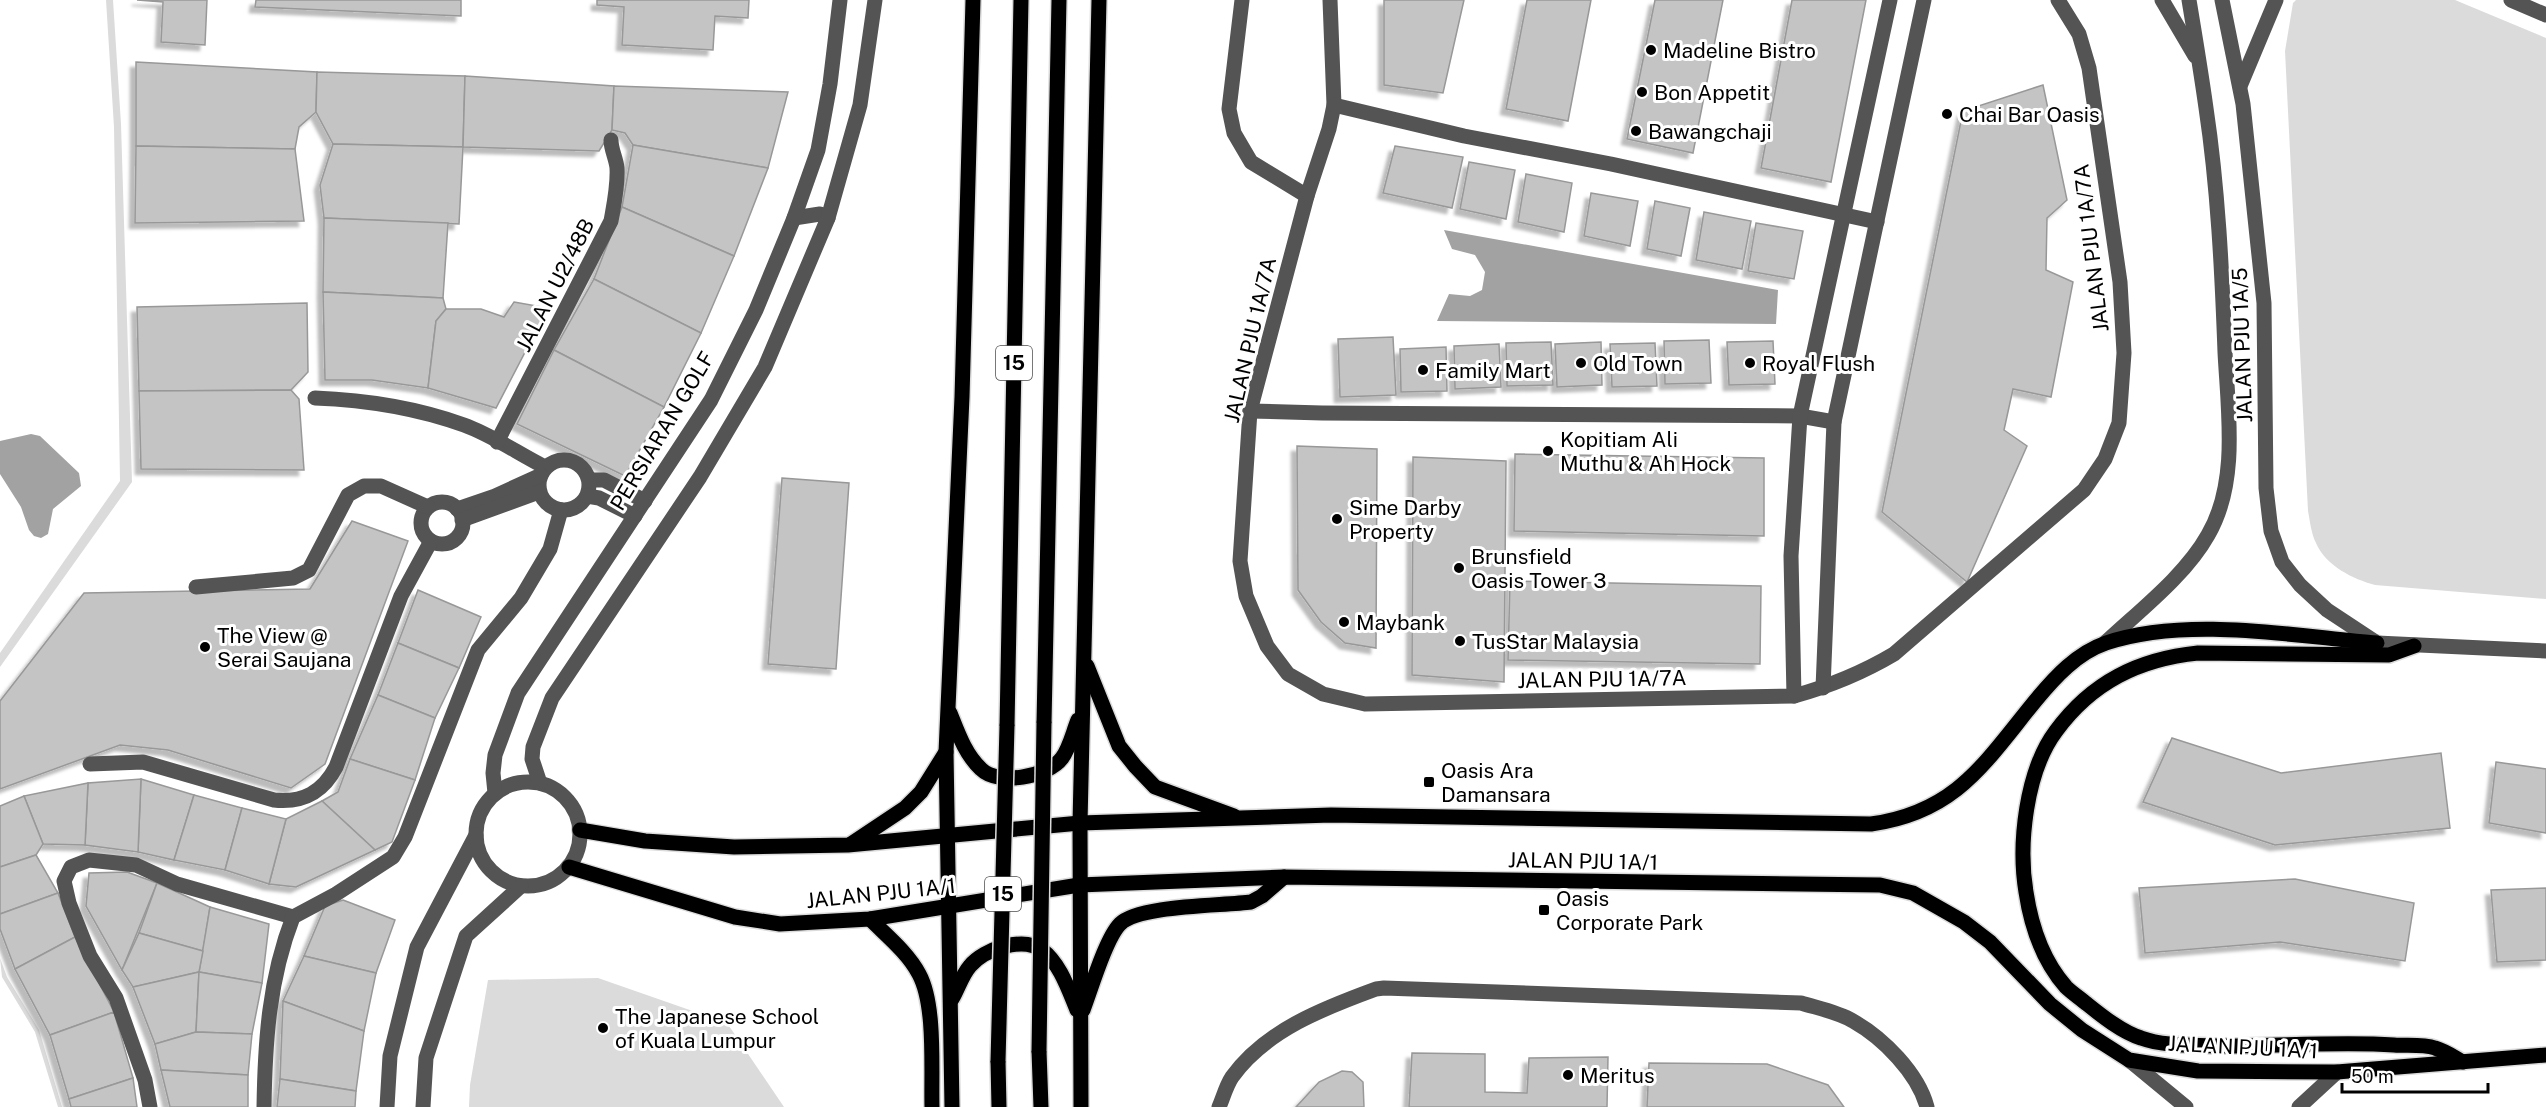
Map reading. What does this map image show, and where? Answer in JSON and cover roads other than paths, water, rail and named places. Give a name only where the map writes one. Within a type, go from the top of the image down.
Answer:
[{"type":"main road","points":[[952,1107],[946,752],[962,397],[973,0]]},
{"type":"main road","name":"15","points":[[999,1107],[998,1061],[1021,0]]},
{"type":"main road","name":"15","points":[[1041,1107],[1039,1051],[1044,723],[1059,0]]},
{"type":"main road","points":[[1081,1107],[1080,823],[1099,0]]},
{"type":"main road","name":"JALAN PJU 1A/1","points":[[580,830],[645,841],[734,847],[848,846],[948,838],[1080,823],[1331,815],[1871,824],[1896,821],[1944,801],[1974,775],[2058,675],[2076,659],[2105,643],[2163,632],[2205,628],[2377,643]]},
{"type":"main road","points":[[2414,646],[2389,655],[2198,653],[2172,656],[2132,668],[2094,690],[2065,719],[2048,742],[2035,775],[2026,816],[2022,865],[2029,913],[2044,954],[2066,987],[2100,1014],[2140,1038],[2182,1045],[2294,1046],[2365,1043],[2434,1047],[2463,1062]]},
{"type":"main road","points":[[1084,658],[1119,746],[1155,787],[1242,818]]},
{"type":"main road","points":[[948,709],[965,750],[983,771],[999,778],[1040,773],[1061,760],[1083,706]]},
{"type":"main road","points":[[848,846],[905,808],[921,792],[946,752]]},
{"type":"main road","name":"JALAN PJU 1A/1","points":[[569,867],[735,917],[780,924],[870,919],[949,908],[1079,885],[1284,877],[1880,885],[1913,893],[1964,922],[1990,942],[2050,1004],[2082,1030],[2129,1060],[2198,1071],[2337,1072],[2546,1055]]},
{"type":"main road","points":[[1080,1018],[1113,934],[1128,918],[1159,910],[1251,902],[1262,896],[1284,877]]},
{"type":"main road","points":[[870,919],[903,952],[920,975],[929,1002],[932,1107]]},
{"type":"main road","points":[[951,1002],[970,965],[988,953],[1004,947],[1024,945],[1042,950],[1055,965],[1080,1018]]},
{"type":"street","name":"PERSIARAN GOLF","points":[[495,793],[493,773],[495,755],[518,693],[711,400],[756,310],[794,218],[818,150],[830,84],[840,0]]},
{"type":"street","points":[[540,783],[532,759],[533,747],[552,698],[724,441],[765,368],[828,218],[860,105],[874,0]]},
{"type":"street","points":[[1242,0],[1229,109],[1234,133],[1251,162],[1306,196]]},
{"type":"street","name":"JALAN PJU 1A/7A","points":[[1330,0],[1334,105],[1329,129],[1306,196],[1250,411],[1240,561],[1246,596],[1267,646],[1287,674],[1323,694],[1365,704],[1794,696],[1823,688],[1862,673],[1894,654],[2084,490],[2105,459],[2119,423],[2124,353],[2120,282],[2089,68],[2079,34],[2058,0]]},
{"type":"street","points":[[1794,696],[1791,556],[1800,416],[1890,0]]},
{"type":"street","points":[[1823,688],[1834,422],[1924,0]]},
{"type":"street","points":[[2162,0],[2199,64]]},
{"type":"street","name":"JALAN PJU 1A/5","points":[[2105,643],[2191,562],[2209,534],[2222,502],[2225,483],[2229,435],[2222,263],[2207,110],[2189,0]]},
{"type":"street","name":"JALAN PJU 1A/5","points":[[2222,0],[2240,86],[2264,303],[2266,488],[2271,531],[2282,562],[2300,585],[2327,610],[2377,643]]},
{"type":"street","points":[[2240,86],[2276,0]]},
{"type":"street","points":[[2511,0],[2546,15]]},
{"type":"street","points":[[1334,105],[1464,135],[1611,164],[1877,222]]},
{"type":"street","name":"JALAN U2/48B","points":[[497,442],[611,221],[617,187],[611,140]]},
{"type":"street","points":[[794,218],[820,214],[828,218]]},
{"type":"street","points":[[315,398],[367,400],[411,409],[465,426],[497,442],[543,471]]},
{"type":"street","points":[[1250,411],[1800,416],[1834,422]]},
{"type":"street","points":[[460,514],[543,471],[552,463],[567,459],[581,466],[589,480],[587,496],[576,508],[561,510],[547,504],[539,492],[543,471]]},
{"type":"street","points":[[589,480],[604,480],[645,501]]},
{"type":"street","points":[[196,587],[293,578],[309,570],[348,495],[364,486],[381,486],[428,507]]},
{"type":"street","points":[[460,514],[539,492]]},
{"type":"street","points":[[587,496],[599,498],[635,516]]},
{"type":"street","points":[[446,502],[460,514],[460,533],[451,542],[437,543],[426,537],[421,525],[424,512],[428,507],[446,502]]},
{"type":"street","points":[[264,1107],[269,1006],[284,939],[293,917],[336,894],[393,857],[405,837],[478,650],[521,598],[550,549],[561,510]]},
{"type":"street","points":[[90,764],[143,762],[257,793],[274,800],[291,802],[319,791],[329,781],[336,767],[401,596],[431,541]]},
{"type":"street","points":[[2377,643],[2546,651]]},
{"type":"street","points":[[524,781],[540,783],[555,789],[568,800],[577,813],[580,830],[576,855],[569,867],[556,879],[539,885],[521,886],[507,882],[490,868],[478,849],[476,835],[478,819],[484,805],[495,793],[508,785],[524,781]]},
{"type":"street","points":[[387,1107],[390,1056],[417,947],[476,835]]},
{"type":"street","points":[[150,1107],[144,1080],[116,998],[90,956],[69,903],[64,880],[71,867],[89,860],[136,865],[177,884],[293,917]]},
{"type":"street","points":[[423,1107],[426,1058],[466,936],[521,886]]},
{"type":"street","points":[[1219,1107],[1231,1078],[1259,1048],[1312,1012],[1376,988],[1801,1003],[1852,1020],[1894,1051],[1924,1097],[1927,1107]]},
{"type":"street","points":[[2129,1060],[2186,1107]]},
{"type":"street","points":[[2299,1107],[2337,1072]]},
{"type":"place","name":"Madeline Bistro","points":[[1651,50]]},
{"type":"place","name":"Bon Appetit","points":[[1642,92]]},
{"type":"place","name":"Chai Bar Oasis","points":[[1947,114]]},
{"type":"place","name":"Bawangchaji","points":[[1636,131]]},
{"type":"place","name":"Old Town","points":[[1581,363]]},
{"type":"place","name":"Royal Flush","points":[[1750,363]]},
{"type":"place","name":"Family Mart","points":[[1423,370]]},
{"type":"place","name":"Kopitiam Ali Muthu & Ah Hock","points":[[1548,451]]},
{"type":"place","name":"Sime Darby Property","points":[[1337,519]]},
{"type":"place","name":"Brunsfield Oasis Tower 3","points":[[1459,568]]},
{"type":"place","name":"Maybank","points":[[1344,622]]},
{"type":"place","name":"TusStar Malaysia","points":[[1460,641]]},
{"type":"place","name":"The View @ Serai Saujana","points":[[205,647]]},
{"type":"place","name":"Oasis Ara Damansara","points":[[1429,782]]},
{"type":"place","name":"Oasis Corporate Park","points":[[1544,910]]},
{"type":"place","name":"The Japanese School of Kuala Lumpur","points":[[603,1028]]},
{"type":"place","name":"Meritus","points":[[1568,1075]]}]
